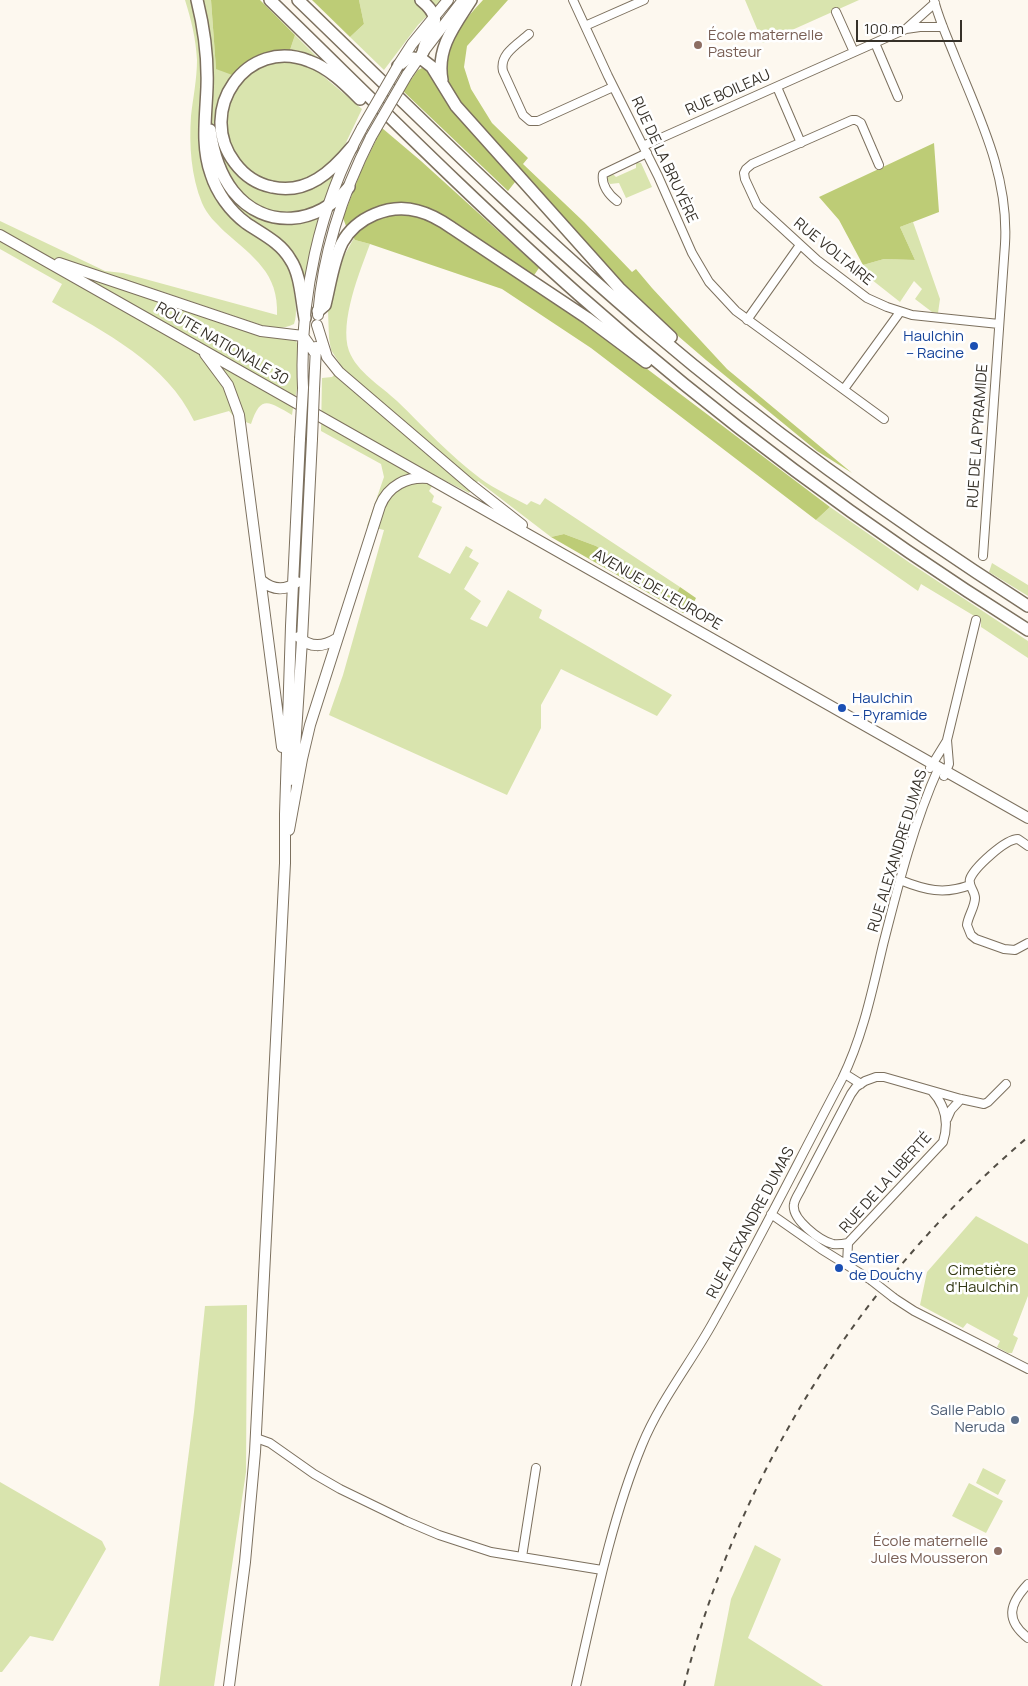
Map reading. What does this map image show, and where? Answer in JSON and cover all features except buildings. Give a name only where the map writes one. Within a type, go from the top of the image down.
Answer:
[{"type":"highway","points":[[197,0],[205,46],[210,128],[214,151],[224,176],[237,196],[262,213],[288,219],[305,217],[330,205],[349,187]]},
{"type":"highway","points":[[270,0],[444,170],[578,294],[664,367],[729,420],[852,512],[956,584],[1028,630]]},
{"type":"highway","points":[[298,0],[444,142],[562,252],[652,331],[805,453],[896,518],[1028,606]]},
{"type":"highway","points":[[421,0],[434,17],[433,29],[421,55]]},
{"type":"highway","points":[[444,86],[440,66],[444,45],[471,0]]},
{"type":"highway","points":[[421,55],[432,67],[456,106],[619,288],[742,404]]},
{"type":"highway","points":[[398,66],[407,59],[421,55]]},
{"type":"highway","points":[[352,147],[327,173],[310,183],[288,188],[265,185],[246,174],[230,156],[222,135],[221,108],[235,81],[254,65],[275,57],[288,56],[305,59],[321,66],[336,77],[404,138],[444,170]]},
{"type":"highway","points":[[207,86],[205,144],[212,179],[221,196],[235,214],[279,245],[288,254],[296,273],[305,318]]},
{"type":"highway","points":[[318,311],[325,305],[340,248],[345,238],[355,226],[383,211],[402,209],[418,211],[452,228],[580,313],[684,391],[729,420]]},
{"type":"main road","points":[[229,1686],[245,1562],[256,1438],[285,864],[285,799],[291,626],[303,388],[303,336],[311,270],[330,205],[352,147],[408,48],[448,0]]},
{"type":"main road","points":[[285,864],[302,640],[315,353],[318,311],[328,253],[349,187],[371,137],[407,75],[463,0]]},
{"type":"main road","name":"ROUTE NATIONALE 30","points":[[0,235],[429,478]]},
{"type":"main road","points":[[38,256],[261,331],[303,336],[315,353]]},
{"type":"main road","points":[[317,325],[327,357],[339,372],[471,485],[552,548]]},
{"type":"main road","points":[[202,349],[228,385],[239,415],[281,732],[285,799]]},
{"type":"main road","points":[[303,388],[306,379],[315,370],[326,367],[339,372]]},
{"type":"main road","points":[[289,830],[305,743],[336,640],[382,501],[388,492],[398,484],[417,478],[429,478]]},
{"type":"main road","name":"AVENUE DE L'EUROPE","points":[[429,478],[870,729],[1028,825]]},
{"type":"main road","points":[[262,581],[276,589],[293,585],[302,577],[305,561]]},
{"type":"main road","points":[[291,626],[302,640],[310,644],[318,646],[336,640]]},
{"type":"main road","name":"AVENUE DE L'EUROPE","points":[[938,770],[1028,818]]},
{"type":"street","name":"RUE DE LA BRUYÈRE","points":[[574,0],[613,87],[645,149],[700,268],[724,299],[747,320],[884,419]]},
{"type":"street","points":[[585,26],[643,0]]},
{"type":"street","name":"RUE DE LA PYRAMIDE","points":[[934,2],[992,147],[999,176],[1005,232],[983,556]]},
{"type":"street","name":"RUE BOILEAU","points":[[906,29],[934,2]]},
{"type":"street","points":[[836,12],[854,52]]},
{"type":"street","name":"RUE BOILEAU","points":[[618,201],[608,192],[602,178],[603,174],[645,149],[906,29],[943,27]]},
{"type":"street","points":[[529,34],[507,53],[502,64],[503,71],[523,115],[527,119],[538,121],[613,87]]},
{"type":"street","points":[[875,43],[898,97]]},
{"type":"street","points":[[777,87],[801,142],[849,121],[856,120],[862,126],[879,164]]},
{"type":"street","name":"RUE VOLTAIRE","points":[[801,142],[752,164],[744,170],[745,179],[754,200],[800,245],[863,295],[900,312],[917,316],[1000,324]]},
{"type":"street","points":[[747,320],[800,245]]},
{"type":"street","points":[[844,389],[900,312]]},
{"type":"street","points":[[938,770],[976,620]]},
{"type":"street","points":[[938,770],[949,764],[947,740]]},
{"type":"street","name":"RUE ALEXANDRE DUMAS","points":[[576,1686],[602,1570],[630,1479],[650,1427],[716,1318],[845,1074],[862,1030],[900,880],[929,789],[938,770]]},
{"type":"street","points":[[1028,846],[1015,838],[1003,844],[973,874],[970,885],[975,899],[966,925],[976,939],[1008,950],[1017,949],[1028,943]]},
{"type":"street","points":[[900,880],[933,891],[956,889],[970,885]]},
{"type":"street","points":[[845,1074],[860,1084]]},
{"type":"street","points":[[848,1244],[832,1244],[822,1238],[799,1220],[794,1207],[795,1201],[851,1094],[860,1084],[872,1078],[884,1077],[981,1104],[986,1103],[1006,1084]]},
{"type":"street","points":[[932,1091],[942,1104],[947,1119]]},
{"type":"street","name":"RUE DE LA LIBERTÉ","points":[[847,1265],[848,1244],[939,1147],[944,1137],[947,1119],[961,1099]]},
{"type":"street","points":[[771,1214],[821,1249],[871,1280],[914,1311],[1028,1369]]},
{"type":"street","points":[[256,1438],[270,1443],[334,1486],[406,1521],[480,1549],[602,1570]]},
{"type":"street","points":[[522,1557],[536,1468]]},
{"type":"street","points":[[1028,1584],[1017,1600],[1012,1617],[1016,1628],[1028,1638]]},
{"type":"green space","points":[[185,0],[211,0],[216,69],[289,53],[295,35],[322,62],[316,70],[362,109],[341,153],[330,165],[335,176],[316,228],[303,285],[293,286],[296,310],[294,324],[278,328],[261,325],[148,287],[147,296],[259,334],[296,341],[299,348],[300,367],[292,415],[267,403],[258,408],[251,424],[235,418],[229,411],[194,421],[182,400],[168,382],[151,366],[113,338],[52,302],[62,284],[0,249],[0,221],[105,271],[123,273],[277,315],[274,288],[269,277],[254,258],[212,219],[198,193],[193,171],[190,138],[196,81],[196,44]]},
{"type":"green space","points":[[211,0],[260,0],[295,35],[289,53],[235,76],[216,69]]},
{"type":"green space","points":[[312,0],[359,0],[364,24],[350,37]]},
{"type":"green space","points":[[359,0],[443,0],[418,25],[384,70],[350,37],[364,24]]},
{"type":"green space","points":[[483,0],[508,0],[467,46],[464,67],[471,89],[492,123],[528,158],[523,164],[584,222],[632,272],[636,269],[727,369],[852,473],[817,451],[642,305],[522,173],[508,191],[403,91],[418,70],[422,68],[427,69],[446,59],[452,42],[461,27]]},
{"type":"green space","points":[[745,0],[859,0],[763,43]]},
{"type":"green space","points":[[382,128],[539,268],[528,284],[581,319],[830,507],[816,520],[591,348],[502,289],[355,240],[343,218],[361,171]]},
{"type":"green space","points":[[934,143],[939,212],[900,227],[915,260],[884,259],[863,265],[839,220],[819,197]]},
{"type":"green space","points":[[636,162],[641,163],[652,187],[626,198],[619,183],[610,184],[605,176],[610,171],[616,177],[636,168]]},
{"type":"green space","points":[[913,222],[940,299],[938,313],[932,312],[915,299],[922,289],[914,281],[900,302],[862,272],[865,271],[863,265],[884,259],[915,260],[900,227]]},
{"type":"green space","points":[[354,238],[355,240],[370,244],[352,297],[347,326],[349,351],[363,372],[397,401],[459,461],[486,483],[527,505],[531,501],[540,505],[545,498],[680,587],[674,597],[596,546],[564,534],[551,537],[478,481],[469,493],[438,477],[429,491],[434,496],[432,502],[442,507],[418,557],[450,574],[466,546],[473,550],[469,557],[479,563],[464,589],[481,601],[470,619],[487,627],[508,590],[542,610],[539,618],[672,695],[657,716],[561,669],[541,705],[541,728],[507,795],[329,715],[343,675],[384,530],[367,526],[384,477],[381,464],[321,431],[322,378],[332,377],[342,367],[331,350],[328,311],[335,272]]},
{"type":"green space","points":[[830,507],[910,563],[1028,641],[1028,658],[981,627],[981,620],[921,584],[918,591],[816,520]]},
{"type":"green space","points":[[564,534],[596,546],[674,597],[680,587],[696,598],[689,612],[683,613],[551,537]]},
{"type":"green space","points":[[992,563],[1028,585],[1028,596],[989,572]]},
{"type":"green space","name":"Cimetière d'Haulchin","points":[[976,1216],[1028,1244],[1028,1296],[1013,1335],[1018,1338],[1012,1353],[997,1347],[1000,1341],[967,1323],[963,1328],[920,1305],[927,1272]]},
{"type":"green space","points":[[247,1305],[246,1472],[214,1686],[159,1686],[194,1412],[205,1306]]},
{"type":"green space","points":[[983,1468],[1006,1480],[998,1495],[976,1483]]},
{"type":"green space","points":[[0,1482],[102,1541],[106,1549],[53,1641],[30,1636],[2,1672],[0,1672]]},
{"type":"green space","points":[[969,1483],[1003,1501],[986,1533],[952,1516]]},
{"type":"green space","points":[[755,1545],[781,1559],[748,1638],[823,1686],[714,1686],[731,1599]]},
{"type":"railway","points":[[684,1686],[707,1607],[737,1531],[773,1457],[814,1385],[860,1317],[911,1253],[967,1193],[1028,1137]]},
{"type":"place","name":"École maternelle Pasteur","points":[[698,45]]},
{"type":"place","name":"Haulchin – Racine","points":[[974,346]]},
{"type":"place","name":"Haulchin – Pyramide","points":[[842,708]]},
{"type":"place","name":"Sentier de Douchy","points":[[839,1268]]},
{"type":"place","name":"Salle Pablo Neruda","points":[[1015,1420]]},
{"type":"place","name":"École maternelle Jules Mousseron","points":[[998,1551]]}]
